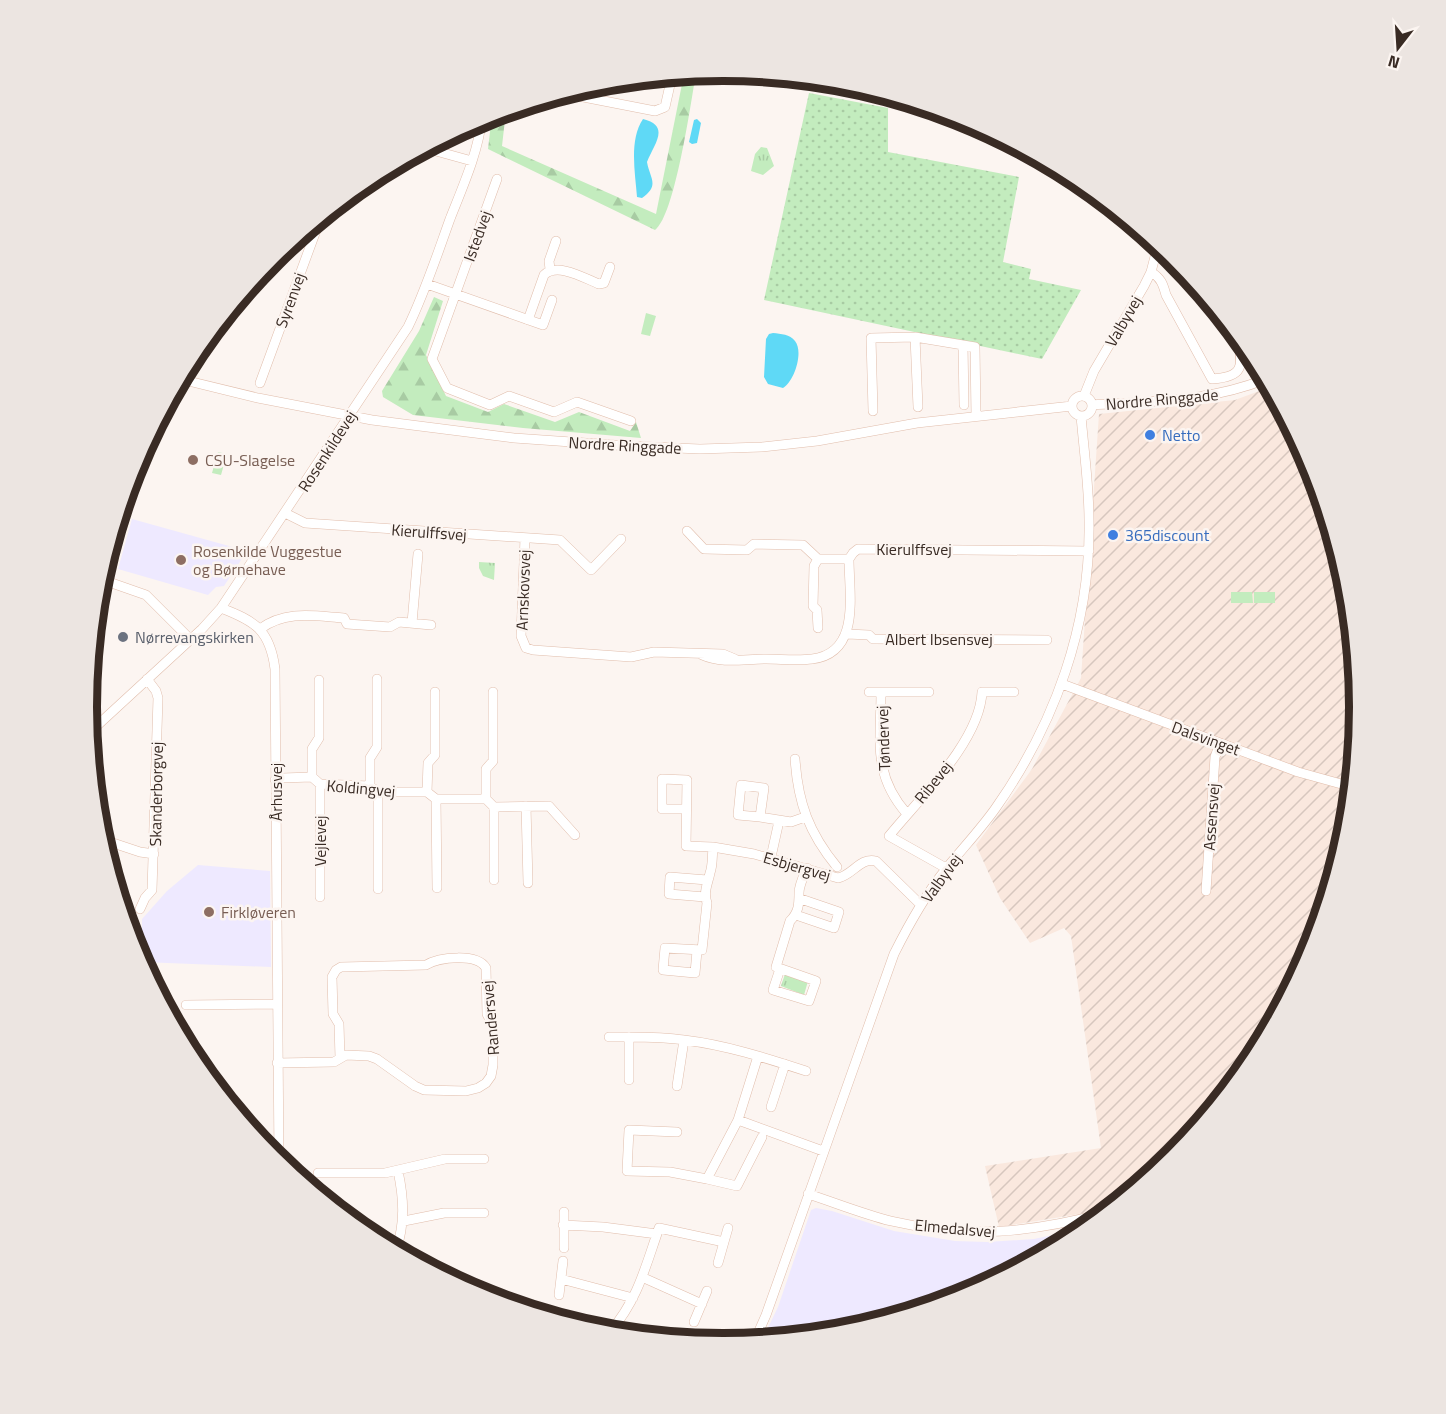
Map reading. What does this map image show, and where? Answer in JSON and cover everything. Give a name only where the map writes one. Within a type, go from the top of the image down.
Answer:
[{"type":"street","points":[[583,97],[661,111],[665,107],[670,83]]},
{"type":"street","name":"Rosenkildevej","points":[[97,725],[221,608],[408,327],[427,284],[472,161],[480,130]]},
{"type":"street","points":[[436,151],[472,161]]},
{"type":"street","name":"Istedvej","points":[[497,179],[432,359],[447,388],[490,405],[509,396],[554,412],[577,402],[631,421]]},
{"type":"street","name":"Syrenvej","points":[[260,383],[316,231]]},
{"type":"street","points":[[550,269],[549,261],[556,241]]},
{"type":"street","name":"Valbyvej","points":[[1084,396],[1094,371],[1151,272],[1156,254]]},
{"type":"street","points":[[528,320],[544,274],[550,269],[556,268],[599,284],[604,283],[610,267]]},
{"type":"street","points":[[1151,272],[1159,277],[1163,284],[1166,295],[1212,379],[1233,376],[1238,371],[1241,358]]},
{"type":"street","points":[[427,284],[543,325],[552,300]]},
{"type":"street","points":[[915,337],[918,407]]},
{"type":"street","points":[[873,411],[872,338],[915,337],[975,347],[976,416]]},
{"type":"street","points":[[963,345],[964,405]]},
{"type":"street","name":"Nordre Ringgade","points":[[189,381],[349,417],[514,438],[700,449],[762,447],[816,441],[916,423],[1072,406]]},
{"type":"street","name":"Nordre Ringgade","points":[[1092,405],[1196,399],[1225,393],[1257,382]]},
{"type":"street","points":[[1084,396],[1090,399],[1092,405],[1090,413],[1081,416],[1076,414],[1072,406],[1076,398],[1084,396]]},
{"type":"street","name":"Valbyvej","points":[[759,1332],[898,946],[921,905],[946,868],[994,811],[1025,764],[1062,684],[1078,629],[1089,551],[1088,501],[1081,416]]},
{"type":"street","name":"Kierulffsvej","points":[[285,513],[305,523],[560,540],[591,570],[621,539]]},
{"type":"street","points":[[687,531],[704,549],[747,550],[754,544],[803,545],[818,559],[814,566],[813,596],[813,606],[818,610],[818,628]]},
{"type":"street","name":"Arnskovsvej","points":[[525,538],[520,636],[526,648],[532,650],[631,657],[654,652],[723,654],[735,659],[811,660],[837,648],[847,634]]},
{"type":"street","name":"Kierulffsvej","points":[[818,559],[849,559],[858,549],[1089,551]]},
{"type":"street","points":[[412,623],[418,554]]},
{"type":"street","points":[[847,634],[849,559]]},
{"type":"street","points":[[110,582],[146,595],[190,639]]},
{"type":"street","points":[[221,608],[243,616],[260,629],[282,617],[292,615],[344,618],[347,624],[390,627],[399,622],[431,625]]},
{"type":"street","name":"Århusvej","points":[[260,629],[268,639],[273,652],[275,669],[279,1149]]},
{"type":"street","name":"Albert Ibsensvej","points":[[847,634],[870,635],[873,639],[1047,640]]},
{"type":"street","name":"Skanderborgvej","points":[[140,909],[152,890],[154,854],[158,698],[147,679]]},
{"type":"street","points":[[312,777],[312,749],[319,738],[319,680]]},
{"type":"street","points":[[377,680],[377,747],[370,758],[374,789],[378,890]]},
{"type":"street","name":"Dalsvinget","points":[[1062,684],[1322,780],[1344,784]]},
{"type":"street","points":[[435,692],[435,755],[428,763],[428,792],[436,800],[437,888]]},
{"type":"street","points":[[493,692],[493,761],[486,769],[486,799],[494,807],[494,880]]},
{"type":"street","name":"Tøndervej","points":[[869,692],[929,692]]},
{"type":"street","name":"Tøndervej","points":[[881,692],[882,770],[894,799],[906,814]]},
{"type":"street","name":"Ribevej","points":[[946,868],[889,836],[963,744],[979,712],[982,692],[1014,692]]},
{"type":"street","name":"Assensvej","points":[[1206,891],[1215,756],[1220,743]]},
{"type":"street","points":[[795,759],[796,781],[805,817],[823,850],[837,867]]},
{"type":"street","name":"Koldingvej","points":[[275,780],[312,777],[320,784],[428,792]]},
{"type":"street","name":"Vejlevej","points":[[320,784],[320,897]]},
{"type":"street","points":[[436,800],[486,799]]},
{"type":"street","points":[[526,806],[528,883]]},
{"type":"street","points":[[494,807],[549,806],[575,835]]},
{"type":"street","name":"Esbjergvej","points":[[687,809],[686,846],[713,847],[771,857],[842,878],[867,860],[872,860],[921,905]]},
{"type":"street","points":[[760,818],[791,822],[805,817]]},
{"type":"street","points":[[771,857],[779,821]]},
{"type":"street","points":[[112,843],[154,854]]},
{"type":"street","points":[[697,951],[702,950],[707,903],[705,897],[713,847]]},
{"type":"street","points":[[780,969],[774,990],[809,1001],[816,981],[776,967],[790,921],[796,915],[801,899],[799,892],[807,868]]},
{"type":"street","points":[[705,897],[669,894],[670,877],[707,880]]},
{"type":"street","points":[[796,915],[834,928],[839,912],[801,899]]},
{"type":"street","name":"Randersvej","points":[[278,1063],[334,1062],[346,1055],[369,1056],[424,1090],[466,1091],[486,1083],[491,1076],[493,1065],[493,1025],[487,1014],[486,968],[483,963],[477,959],[436,960],[426,965],[341,967],[336,970],[332,977],[333,1014],[339,1024],[340,1058]]},
{"type":"street","points":[[186,1005],[277,1004]]},
{"type":"street","points":[[609,1037],[684,1040],[715,1045],[806,1071]]},
{"type":"street","points":[[629,1037],[629,1080]]},
{"type":"street","points":[[677,1086],[684,1040]]},
{"type":"street","points":[[707,1179],[738,1120],[758,1056]]},
{"type":"street","points":[[771,1107],[785,1064]]},
{"type":"street","points":[[738,1120],[824,1151]]},
{"type":"street","points":[[677,1132],[629,1130],[627,1171],[670,1173],[737,1186],[762,1137]]},
{"type":"street","points":[[318,1173],[385,1173],[445,1159],[484,1159]]},
{"type":"street","points":[[398,1171],[403,1193],[404,1221],[398,1242]]},
{"type":"street","name":"Elmedalsvej","points":[[808,1194],[890,1220],[963,1232],[998,1233],[1063,1224],[1083,1219]]},
{"type":"street","points":[[564,1212],[564,1248]]},
{"type":"street","points":[[404,1221],[444,1213],[484,1213]]},
{"type":"street","points":[[564,1225],[657,1234]]},
{"type":"street","points":[[617,1324],[644,1278],[659,1228],[724,1242]]},
{"type":"street","points":[[717,1263],[728,1228]]},
{"type":"street","points":[[560,1295],[563,1261]]},
{"type":"street","points":[[644,1278],[702,1304]]},
{"type":"street","points":[[561,1279],[633,1298]]},
{"type":"street","points":[[694,1322],[707,1292]]},
{"type":"shaded area","points":[[1262,390],[1265,394],[1301,467],[1316,506],[1337,585],[1348,666],[1348,748],[1344,789],[1328,869],[1301,947],[1265,1020],[1220,1088],[1194,1120],[1136,1178],[1093,1212],[999,1227],[985,1166],[1101,1148],[1071,936],[1064,928],[1030,943],[1000,898],[976,845],[1032,769],[1081,678],[1099,414],[1235,400]]},
{"type":"shaded area","name":"Rosenkilde Vuggestue og Børnehave","points":[[132,519],[247,551],[224,586],[216,587],[208,595],[118,569]]},
{"type":"shaded area","name":"Firkløveren","points":[[198,865],[270,871],[271,967],[152,962],[142,939],[142,919],[167,891]]},
{"type":"shaded area","points":[[816,1208],[832,1211],[894,1231],[955,1241],[987,1242],[1034,1239],[1061,1233],[1000,1268],[924,1300],[845,1321],[766,1332],[778,1307],[811,1210]]},
{"type":"green space","points":[[682,82],[695,82],[675,182],[669,204],[655,230],[488,149],[491,126],[505,121],[502,146],[656,214]]},
{"type":"green space","points":[[809,93],[888,108],[888,152],[1019,177],[1003,262],[1031,269],[1029,279],[1081,290],[1042,359],[764,300]]},
{"type":"green space","points":[[761,147],[767,148],[774,166],[763,175],[751,171],[755,154]]},
{"type":"green space","points":[[434,297],[443,301],[426,355],[446,396],[488,412],[504,404],[555,422],[579,412],[630,431],[636,422],[641,438],[523,428],[413,415],[383,397],[382,391],[419,331]]},
{"type":"green space","points":[[646,313],[656,316],[650,336],[641,334]]},
{"type":"green space","points":[[218,452],[227,454],[221,475],[212,473]]},
{"type":"green space","points":[[479,562],[495,563],[494,580],[483,576]]},
{"type":"green space","points":[[1231,592],[1252,592],[1253,603],[1231,603]]},
{"type":"green space","points":[[1254,592],[1275,592],[1275,603],[1254,603]]},
{"type":"green space","points":[[785,974],[808,981],[804,995],[781,986]]},
{"type":"water","points":[[643,119],[656,126],[658,136],[647,162],[652,182],[651,189],[642,198],[637,197],[634,146]]},
{"type":"water","points":[[697,119],[701,123],[697,143],[692,144],[689,142],[694,120]]},
{"type":"water","points":[[769,334],[791,337],[798,346],[798,359],[794,373],[783,388],[768,384],[764,377],[766,339]]},
{"type":"place","name":"Netto","points":[[1150,435]]},
{"type":"place","name":"CSU-Slagelse","points":[[193,460]]},
{"type":"place","name":"365discount","points":[[1113,535]]},
{"type":"place","name":"Rosenkilde Vuggestue og Børnehave","points":[[181,560]]},
{"type":"place","name":"Nørrevangskirken","points":[[123,637]]},
{"type":"place","name":"Firkløveren","points":[[209,912]]}]
